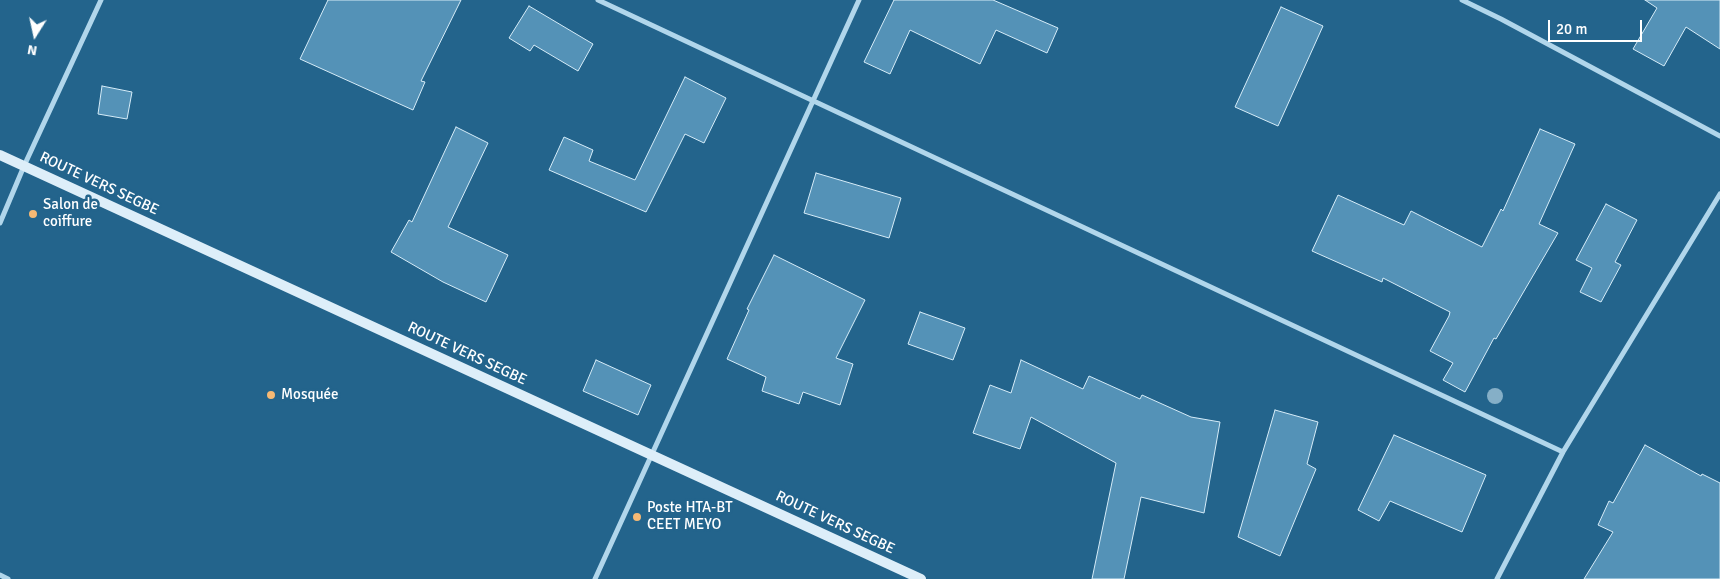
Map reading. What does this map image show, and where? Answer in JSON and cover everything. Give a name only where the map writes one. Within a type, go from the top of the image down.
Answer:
[{"type":"main road","name":"ROUTE VERS SEGBE","points":[[0,155],[921,579]]},
{"type":"street","points":[[0,223],[24,166],[101,0]]},
{"type":"street","points":[[598,0],[1563,452]]},
{"type":"street","points":[[595,579],[859,0]]},
{"type":"street","points":[[1462,0],[1502,19],[1720,136]]},
{"type":"street","points":[[1497,579],[1563,452],[1720,194]]},
{"type":"street","points":[[0,575],[8,579]]},
{"type":"building","points":[[328,0],[461,0],[421,81],[425,82],[413,110],[300,59]]},
{"type":"building","points":[[894,0],[993,0],[1058,28],[1047,53],[996,30],[980,64],[910,30],[890,74],[864,62]]},
{"type":"building","points":[[1645,0],[1720,0],[1720,49],[1686,27],[1664,66],[1633,49],[1657,8]]},
{"type":"building","points":[[529,6],[593,44],[578,71],[534,45],[530,51],[509,38]]},
{"type":"building","points":[[1281,7],[1323,26],[1278,126],[1235,107]]},
{"type":"building","points":[[685,77],[726,98],[704,143],[685,134],[646,212],[549,170],[564,137],[593,150],[589,161],[635,180]]},
{"type":"building","points":[[102,86],[132,92],[127,119],[98,114]]},
{"type":"building","points":[[456,127],[488,143],[448,227],[508,255],[486,302],[443,282],[391,252],[409,220],[412,222]]},
{"type":"building","points":[[1540,129],[1575,144],[1539,224],[1558,233],[1496,339],[1494,338],[1465,392],[1443,380],[1453,363],[1430,351],[1450,312],[1383,278],[1382,282],[1312,251],[1338,195],[1404,225],[1411,211],[1482,247],[1501,209],[1503,211]]},
{"type":"building","points":[[816,173],[901,198],[889,238],[804,213]]},
{"type":"building","points":[[1606,204],[1637,220],[1615,262],[1621,265],[1601,302],[1580,292],[1592,268],[1576,260]]},
{"type":"building","points":[[774,255],[865,300],[836,358],[853,364],[840,405],[803,392],[799,404],[762,391],[766,377],[727,359],[749,310],[747,309]]},
{"type":"building","points":[[920,312],[965,328],[953,360],[908,344]]},
{"type":"building","points":[[596,360],[651,385],[638,415],[583,391]]},
{"type":"building","points":[[1021,360],[1083,389],[1089,376],[1140,399],[1142,395],[1191,417],[1220,422],[1204,513],[1141,497],[1124,579],[1092,579],[1116,463],[1031,417],[1020,449],[973,433],[990,385],[1011,393]]},
{"type":"building","points":[[1275,410],[1318,422],[1307,464],[1316,469],[1280,556],[1238,537]]},
{"type":"building","points":[[1394,435],[1486,475],[1462,532],[1390,501],[1379,521],[1358,510]]},
{"type":"building","points":[[1645,445],[1701,476],[1702,474],[1720,483],[1720,579],[1584,579],[1613,532],[1598,525],[1609,501],[1613,503]]},
{"type":"place","name":"Salon de coiffure","points":[[33,214]]},
{"type":"place","name":"Mosquée","points":[[271,395]]},
{"type":"place","name":"Poste HTA-BT CEET MEYO","points":[[637,517]]}]
